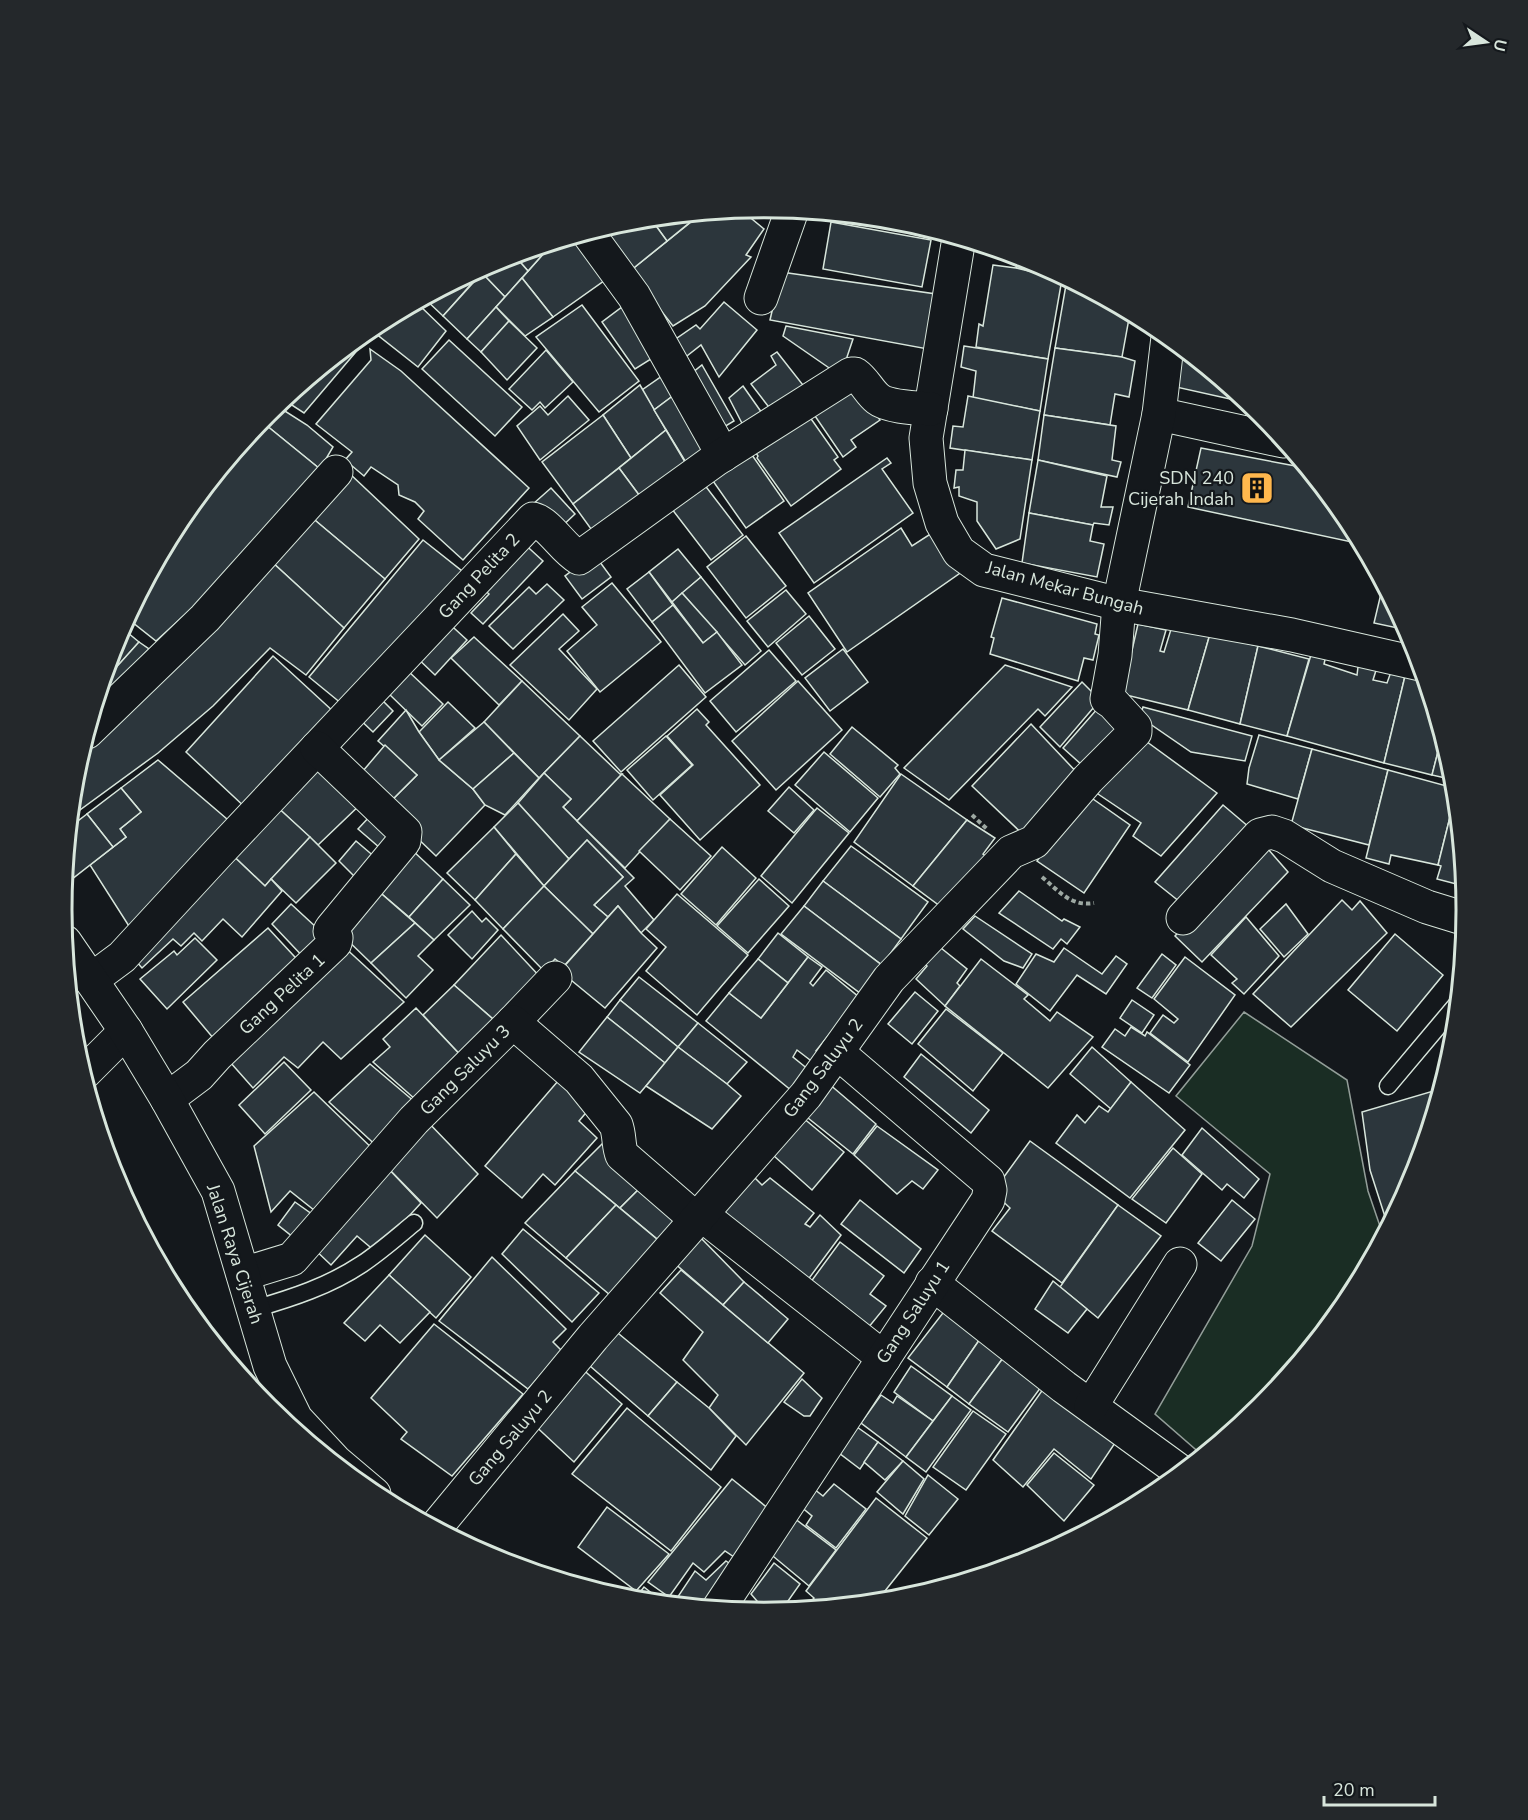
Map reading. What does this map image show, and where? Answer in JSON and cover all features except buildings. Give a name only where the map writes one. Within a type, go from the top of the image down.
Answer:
[{"type":"street","points":[[761,298],[789,219]]},
{"type":"street","points":[[593,240],[634,296],[723,455]]},
{"type":"street","name":"Jalan Mekar Bungah","points":[[958,246],[926,438],[930,483],[942,523],[959,552],[984,570],[1119,604],[1292,635],[1409,662]]},
{"type":"street","points":[[1119,604],[1159,414],[1167,348]]},
{"type":"street","name":"Gang Pelita 2","points":[[91,980],[123,957],[533,519],[540,521],[569,552],[579,558],[723,455],[851,374],[855,374],[862,380],[879,400],[888,404],[931,409]]},
{"type":"street","points":[[1159,414],[1269,438]]},
{"type":"street","points":[[99,720],[205,618],[336,472]]},
{"type":"street","name":"Gang Saluyu 2","points":[[441,1521],[593,1337],[806,1095],[889,978],[1011,852],[1034,842],[1088,779],[1135,732],[1135,727],[1107,699],[1115,655],[1119,604]]},
{"type":"street","name":"Gang Pelita 1","points":[[167,1099],[199,1075],[217,1055],[335,943],[336,938],[330,931],[332,928],[404,841],[405,832],[317,748]]},
{"type":"street","points":[[1183,918],[1260,835],[1272,832],[1284,836],[1332,866],[1427,907],[1456,916]]},
{"type":"street","name":"Jalan Raya Cijerah","points":[[73,954],[126,1031],[218,1191],[270,1366],[296,1418]]},
{"type":"street","points":[[513,1022],[555,978]]},
{"type":"street","name":"Gang Saluyu 3","points":[[243,1274],[292,1259],[414,1120],[513,1022],[579,1079],[616,1125],[620,1134],[618,1146],[622,1155],[884,1358]]},
{"type":"street","points":[[90,1067],[126,1031]]},
{"type":"street","name":"Gang Saluyu 1","points":[[724,1601],[988,1200],[990,1191],[988,1181],[837,1052]]},
{"type":"street","points":[[1091,1406],[1180,1264]]},
{"type":"street","points":[[932,1283],[1174,1467]]},
{"type":"lane","points":[[1388,1086],[1448,1015]]},
{"type":"lane","points":[[254,1309],[293,1298],[324,1285],[362,1264],[414,1223]]},
{"type":"green space","points":[[1244,1012],[1347,1080],[1368,1191],[1380,1226],[1339,1294],[1313,1331],[1253,1399],[1196,1450],[1155,1414],[1252,1246],[1270,1174],[1176,1096]]},
{"type":"place","name":"SDN 240 Cijerah Indah","points":[[1257,488]]}]
